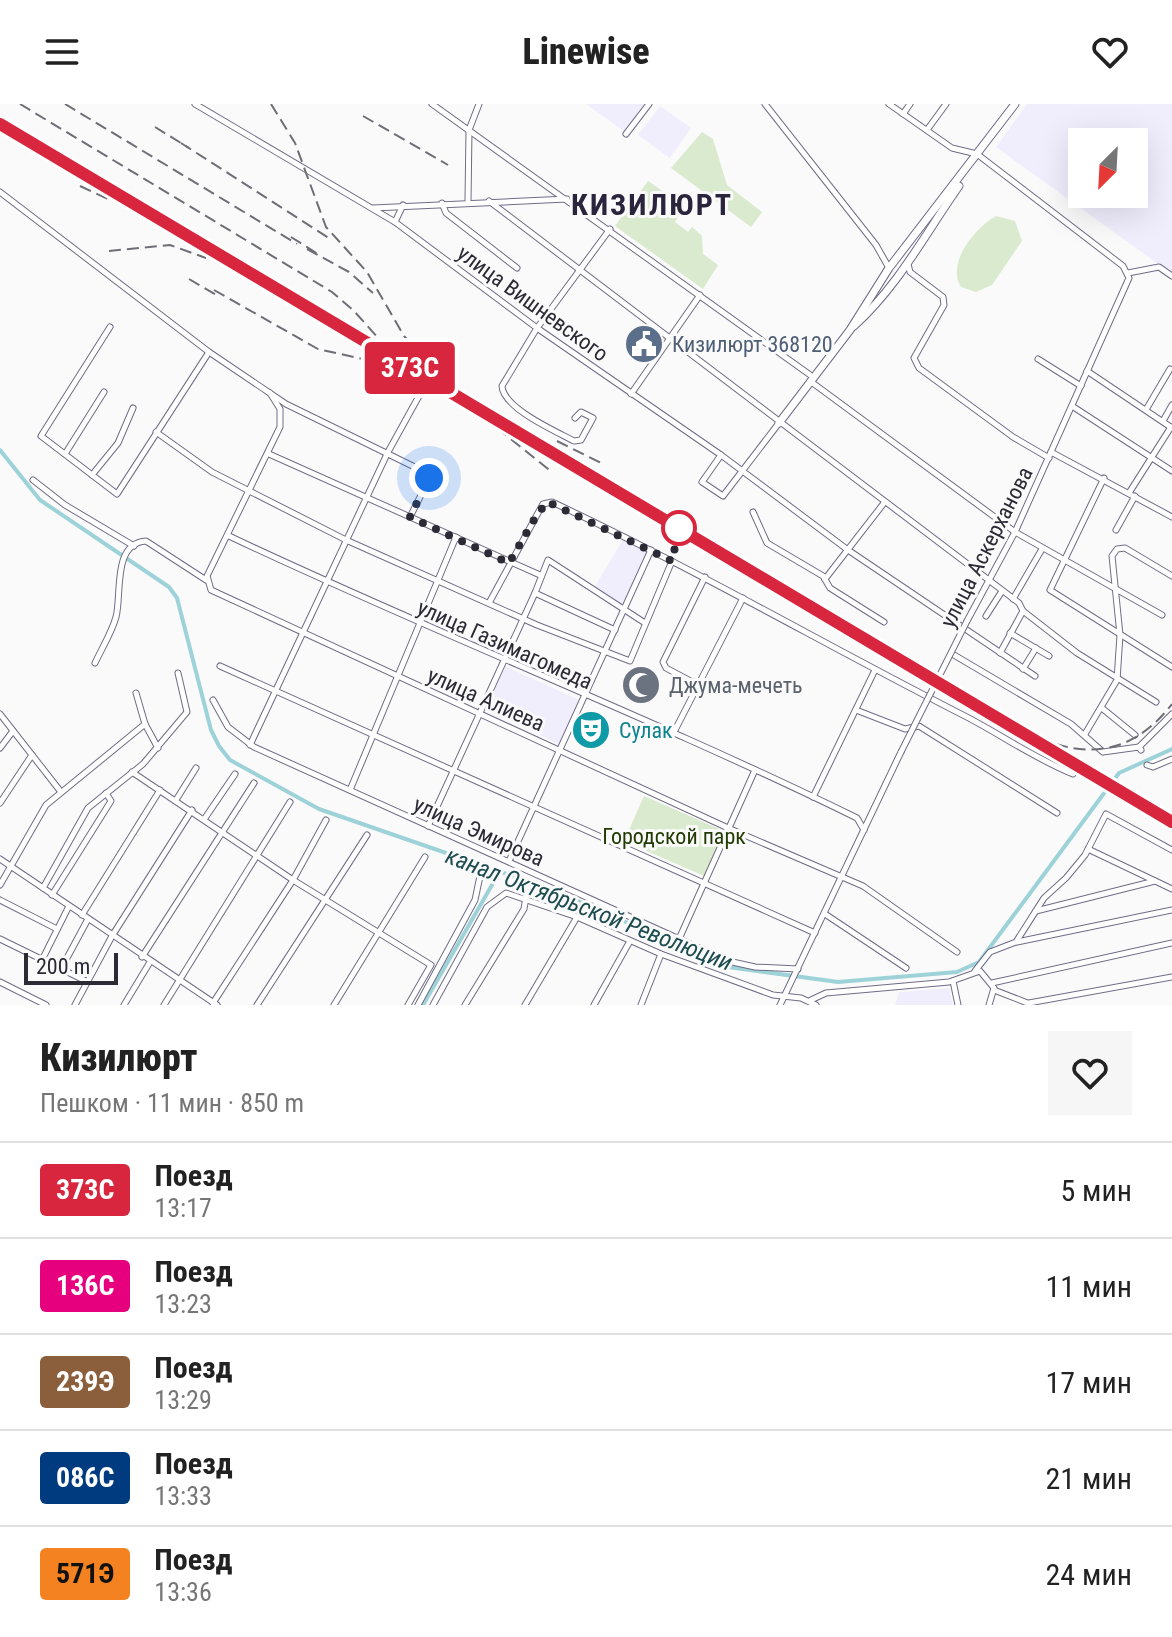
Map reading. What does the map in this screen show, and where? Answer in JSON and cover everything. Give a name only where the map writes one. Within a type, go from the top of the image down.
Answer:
[{"type":"main road","points":[[850,330],[883,297],[908,264],[1017,104]]},
{"type":"main road","points":[[779,423],[850,330],[889,268],[979,156]]},
{"type":"main road","points":[[917,231],[926,232],[926,238]]},
{"type":"main road","points":[[874,290],[875,298],[883,297]]},
{"type":"street","name":"улица Вишневского","points":[[195,104],[395,222],[537,328],[742,470],[848,550],[1035,676]]},
{"type":"street","points":[[432,104],[700,295],[1015,532],[1112,584],[1162,615]]},
{"type":"street","points":[[468,201],[469,130],[479,104]]},
{"type":"street","points":[[626,134],[649,104]]},
{"type":"street","points":[[765,104],[876,245],[889,268]]},
{"type":"street","points":[[889,104],[956,150],[979,156],[1128,273],[1159,267],[1172,276]]},
{"type":"street","points":[[903,114],[910,104]]},
{"type":"street","points":[[927,130],[946,104]]},
{"type":"street","points":[[0,192],[209,352],[270,393],[431,475],[410,517]]},
{"type":"street","points":[[372,208],[468,201],[568,199]]},
{"type":"street","points":[[489,201],[1013,599],[1023,611],[1117,680],[1156,702]]},
{"type":"street","points":[[503,212],[507,201]]},
{"type":"street","points":[[442,203],[446,213],[517,268]]},
{"type":"street","points":[[395,222],[398,210],[406,204]]},
{"type":"street","points":[[575,418],[581,412],[593,418],[581,440],[574,441],[530,417],[502,394],[505,378],[537,328],[610,229]]},
{"type":"street","points":[[876,245],[887,255],[902,251]]},
{"type":"street","points":[[908,264],[914,276],[943,297],[944,305],[918,347],[914,358],[919,368],[1013,437],[1104,478],[1172,517]]},
{"type":"street","name":"улица Аскерханова","points":[[780,1005],[901,752],[1015,532],[1128,283],[1128,273]]},
{"type":"street","points":[[899,276],[914,276]]},
{"type":"street","points":[[631,394],[700,295]]},
{"type":"street","points":[[110,327],[41,436],[117,494],[209,352]]},
{"type":"street","points":[[1038,359],[1081,386]]},
{"type":"street","points":[[1147,408],[1170,369]]},
{"type":"street","points":[[1087,371],[1147,408],[1171,427],[1151,457],[1116,530]]},
{"type":"street","points":[[65,454],[104,392]]},
{"type":"street","points":[[95,663],[116,616],[123,562],[134,546],[146,541],[206,580],[269,454],[282,418],[270,393]]},
{"type":"street","points":[[250,745],[388,452],[419,396]]},
{"type":"street","points":[[1163,421],[1172,405]]},
{"type":"street","points":[[1072,406],[1172,471]]},
{"type":"street","points":[[92,475],[118,443],[133,408]]},
{"type":"street","points":[[721,455],[702,482],[723,496],[779,423]]},
{"type":"street","points":[[156,432],[212,472],[346,540],[604,653],[609,652],[630,661],[672,561]]},
{"type":"street","points":[[269,454],[540,575]]},
{"type":"street","points":[[1104,478],[1050,590],[1172,667]]},
{"type":"street","points":[[33,480],[65,505],[134,546]]},
{"type":"street","points":[[489,603],[538,513],[548,502],[705,577],[967,717],[1039,760],[1073,774]]},
{"type":"street","points":[[825,579],[884,503]]},
{"type":"street","points":[[753,512],[767,543],[825,579],[830,588],[884,622]]},
{"type":"street","name":"улица Газимагомеда","points":[[229,536],[857,818]]},
{"type":"street","points":[[350,790],[456,537]]},
{"type":"street","points":[[1085,734],[1103,709],[1117,680],[1120,635],[1112,584],[1112,556],[1121,547],[1172,576]]},
{"type":"street","points":[[1013,599],[1042,549]]},
{"type":"street","points":[[509,861],[651,550]]},
{"type":"street","points":[[428,826],[548,560],[645,623]]},
{"type":"street","points":[[698,685],[664,666],[705,577]]},
{"type":"street","name":"улица Алиева","points":[[206,580],[211,590],[728,828],[863,886],[957,952]]},
{"type":"street","points":[[986,616],[1002,591]]},
{"type":"street","points":[[535,593],[615,630]]},
{"type":"street","points":[[673,734],[743,598]]},
{"type":"street","points":[[1000,653],[1023,611]]},
{"type":"street","points":[[1010,633],[1049,656]]},
{"type":"street","points":[[1023,669],[1036,648]]},
{"type":"street","points":[[954,655],[1085,734],[1103,752],[1140,748],[1172,714]]},
{"type":"street","points":[[220,666],[815,933]]},
{"type":"street","points":[[813,797],[875,670]]},
{"type":"street","points":[[43,888],[77,823],[158,748],[187,712],[178,673]]},
{"type":"street","points":[[136,693],[145,724],[158,748]]},
{"type":"street","name":"улица Эмирова","points":[[213,700],[228,727],[250,745],[728,961],[755,967],[798,970]]},
{"type":"street","points":[[1103,709],[1135,735]]},
{"type":"street","points":[[856,710],[905,729],[919,726],[1057,813]]},
{"type":"street","points":[[0,714],[61,792]]},
{"type":"street","points":[[0,885],[46,805],[145,724]]},
{"type":"street","points":[[0,748],[13,731]]},
{"type":"street","points":[[0,736],[7,739]]},
{"type":"street","points":[[0,803],[32,755]]},
{"type":"street","points":[[1147,765],[1153,767],[1172,759]]},
{"type":"street","points":[[176,800],[196,768]]},
{"type":"street","points":[[679,939],[755,770]]},
{"type":"street","points":[[132,772],[224,830],[293,880],[327,898],[431,965],[408,1005]]},
{"type":"street","points":[[205,818],[235,774]]},
{"type":"street","points":[[142,957],[254,783]]},
{"type":"street","points":[[61,969],[85,917],[160,790]]},
{"type":"street","points":[[52,895],[111,801],[106,793]]},
{"type":"street","points":[[164,1005],[290,802]]},
{"type":"street","points":[[75,1005],[112,936],[192,810]]},
{"type":"street","points":[[1016,942],[1035,911],[1088,849],[1106,814],[1172,850]]},
{"type":"street","points":[[864,830],[857,818],[871,816]]},
{"type":"street","points":[[0,859],[214,1004],[293,880],[326,820]]},
{"type":"street","points":[[257,1005],[367,835]]},
{"type":"street","points":[[1088,849],[1172,889]]},
{"type":"street","points":[[334,1005],[425,857]]},
{"type":"street","points":[[418,1005],[475,900],[480,876]]},
{"type":"street","points":[[1035,911],[1155,881]]},
{"type":"street","points":[[433,1005],[487,907],[506,893],[526,897],[661,954],[777,997],[813,1002],[826,993],[953,981],[975,971],[990,952],[1016,942],[1172,910]]},
{"type":"street","points":[[465,1005],[524,909],[526,897]]},
{"type":"street","points":[[0,900],[57,929]]},
{"type":"street","points":[[42,960],[69,906]]},
{"type":"street","points":[[825,914],[906,968]]},
{"type":"street","points":[[525,1005],[577,917]]},
{"type":"street","points":[[0,939],[88,982]]},
{"type":"street","points":[[594,1005],[630,941]]},
{"type":"street","points":[[992,983],[1172,943]]},
{"type":"street","points":[[641,1005],[661,954]]},
{"type":"street","points":[[124,1005],[150,962]]},
{"type":"street","points":[[975,971],[985,973],[992,983],[994,990],[989,1005]]},
{"type":"street","points":[[994,990],[1030,1004],[1172,977]]},
{"type":"street","points":[[953,981],[958,1005]]},
{"type":"street","points":[[0,982],[46,1005]]},
{"type":"shaded area","points":[[586,104],[645,104],[625,132]]},
{"type":"shaded area","points":[[1027,104],[1172,104],[1172,274],[1081,208],[1148,208],[1148,128],[1068,128],[1068,199],[996,147]]},
{"type":"shaded area","points":[[660,106],[691,128],[670,158],[638,135]]},
{"type":"shaded area","points":[[624,538],[649,551],[621,606],[594,588]]},
{"type":"shaded area","points":[[505,666],[579,700],[559,744],[485,710]]},
{"type":"shaded area","points":[[949,988],[953,1005],[895,1005],[899,992]]},
{"type":"green space","points":[[702,132],[713,139],[727,185],[762,212],[751,227],[671,168]]},
{"type":"green space","points":[[648,181],[680,203],[674,212],[679,216],[675,222],[688,232],[692,227],[702,236],[703,254],[718,265],[703,289],[615,226]]},
{"type":"green space","points":[[996,216],[1015,221],[1022,241],[992,285],[976,292],[961,287],[957,268],[965,247],[979,229]]},
{"type":"green space","name":"Городской парк","points":[[644,796],[724,831],[704,876],[624,841]]},
{"type":"waterway","name":"канал Октябрьской Революции","points":[[0,450],[40,500],[169,587],[177,598],[211,730],[230,760],[319,809],[553,890],[728,967],[838,982],[957,972],[979,962],[1119,773],[1172,749]]},
{"type":"waterway","points":[[423,1005],[500,871]]},
{"type":"railway","points":[[20,104],[332,292],[388,349]]},
{"type":"railway","points":[[65,104],[297,244]]},
{"type":"railway","points":[[271,104],[295,143],[326,227],[367,272],[404,336],[443,377]]},
{"type":"railway","points":[[363,116],[448,165]]},
{"type":"railway","points":[[0,124],[1172,822]]},
{"type":"railway","points":[[155,127],[189,148]]},
{"type":"railway","points":[[181,143],[332,240]]},
{"type":"railway","points":[[80,186],[108,199]]},
{"type":"railway","points":[[291,237],[318,254]]},
{"type":"railway","points":[[109,251],[170,245],[206,258]]},
{"type":"railway","points":[[307,249],[349,272],[373,293]]},
{"type":"railway","points":[[189,279],[220,297]]},
{"type":"railway","points":[[214,290],[318,349],[394,366]]},
{"type":"railway","points":[[497,428],[553,473]]},
{"type":"railway","points":[[557,441],[605,465]]},
{"type":"railway","points":[[1056,744],[1090,750],[1121,744],[1148,729],[1172,704]]},
{"type":"train","name":"373C","points":[[0,124],[1119,787],[1172,822]]},
{"type":"place","name":"Кизилюрт 368120","points":[[644,344]]},
{"type":"place","name":"Джума-мечеть","points":[[641,685]]},
{"type":"place","name":"Сулак","points":[[591,730]]},
{"type":"district","name":"КИЗИЛЮРТ","points":[[652,205]]},
{"type":"route","points":[[429,478],[410,517],[509,563],[543,504],[548,502],[672,561],[679,528]]}]
